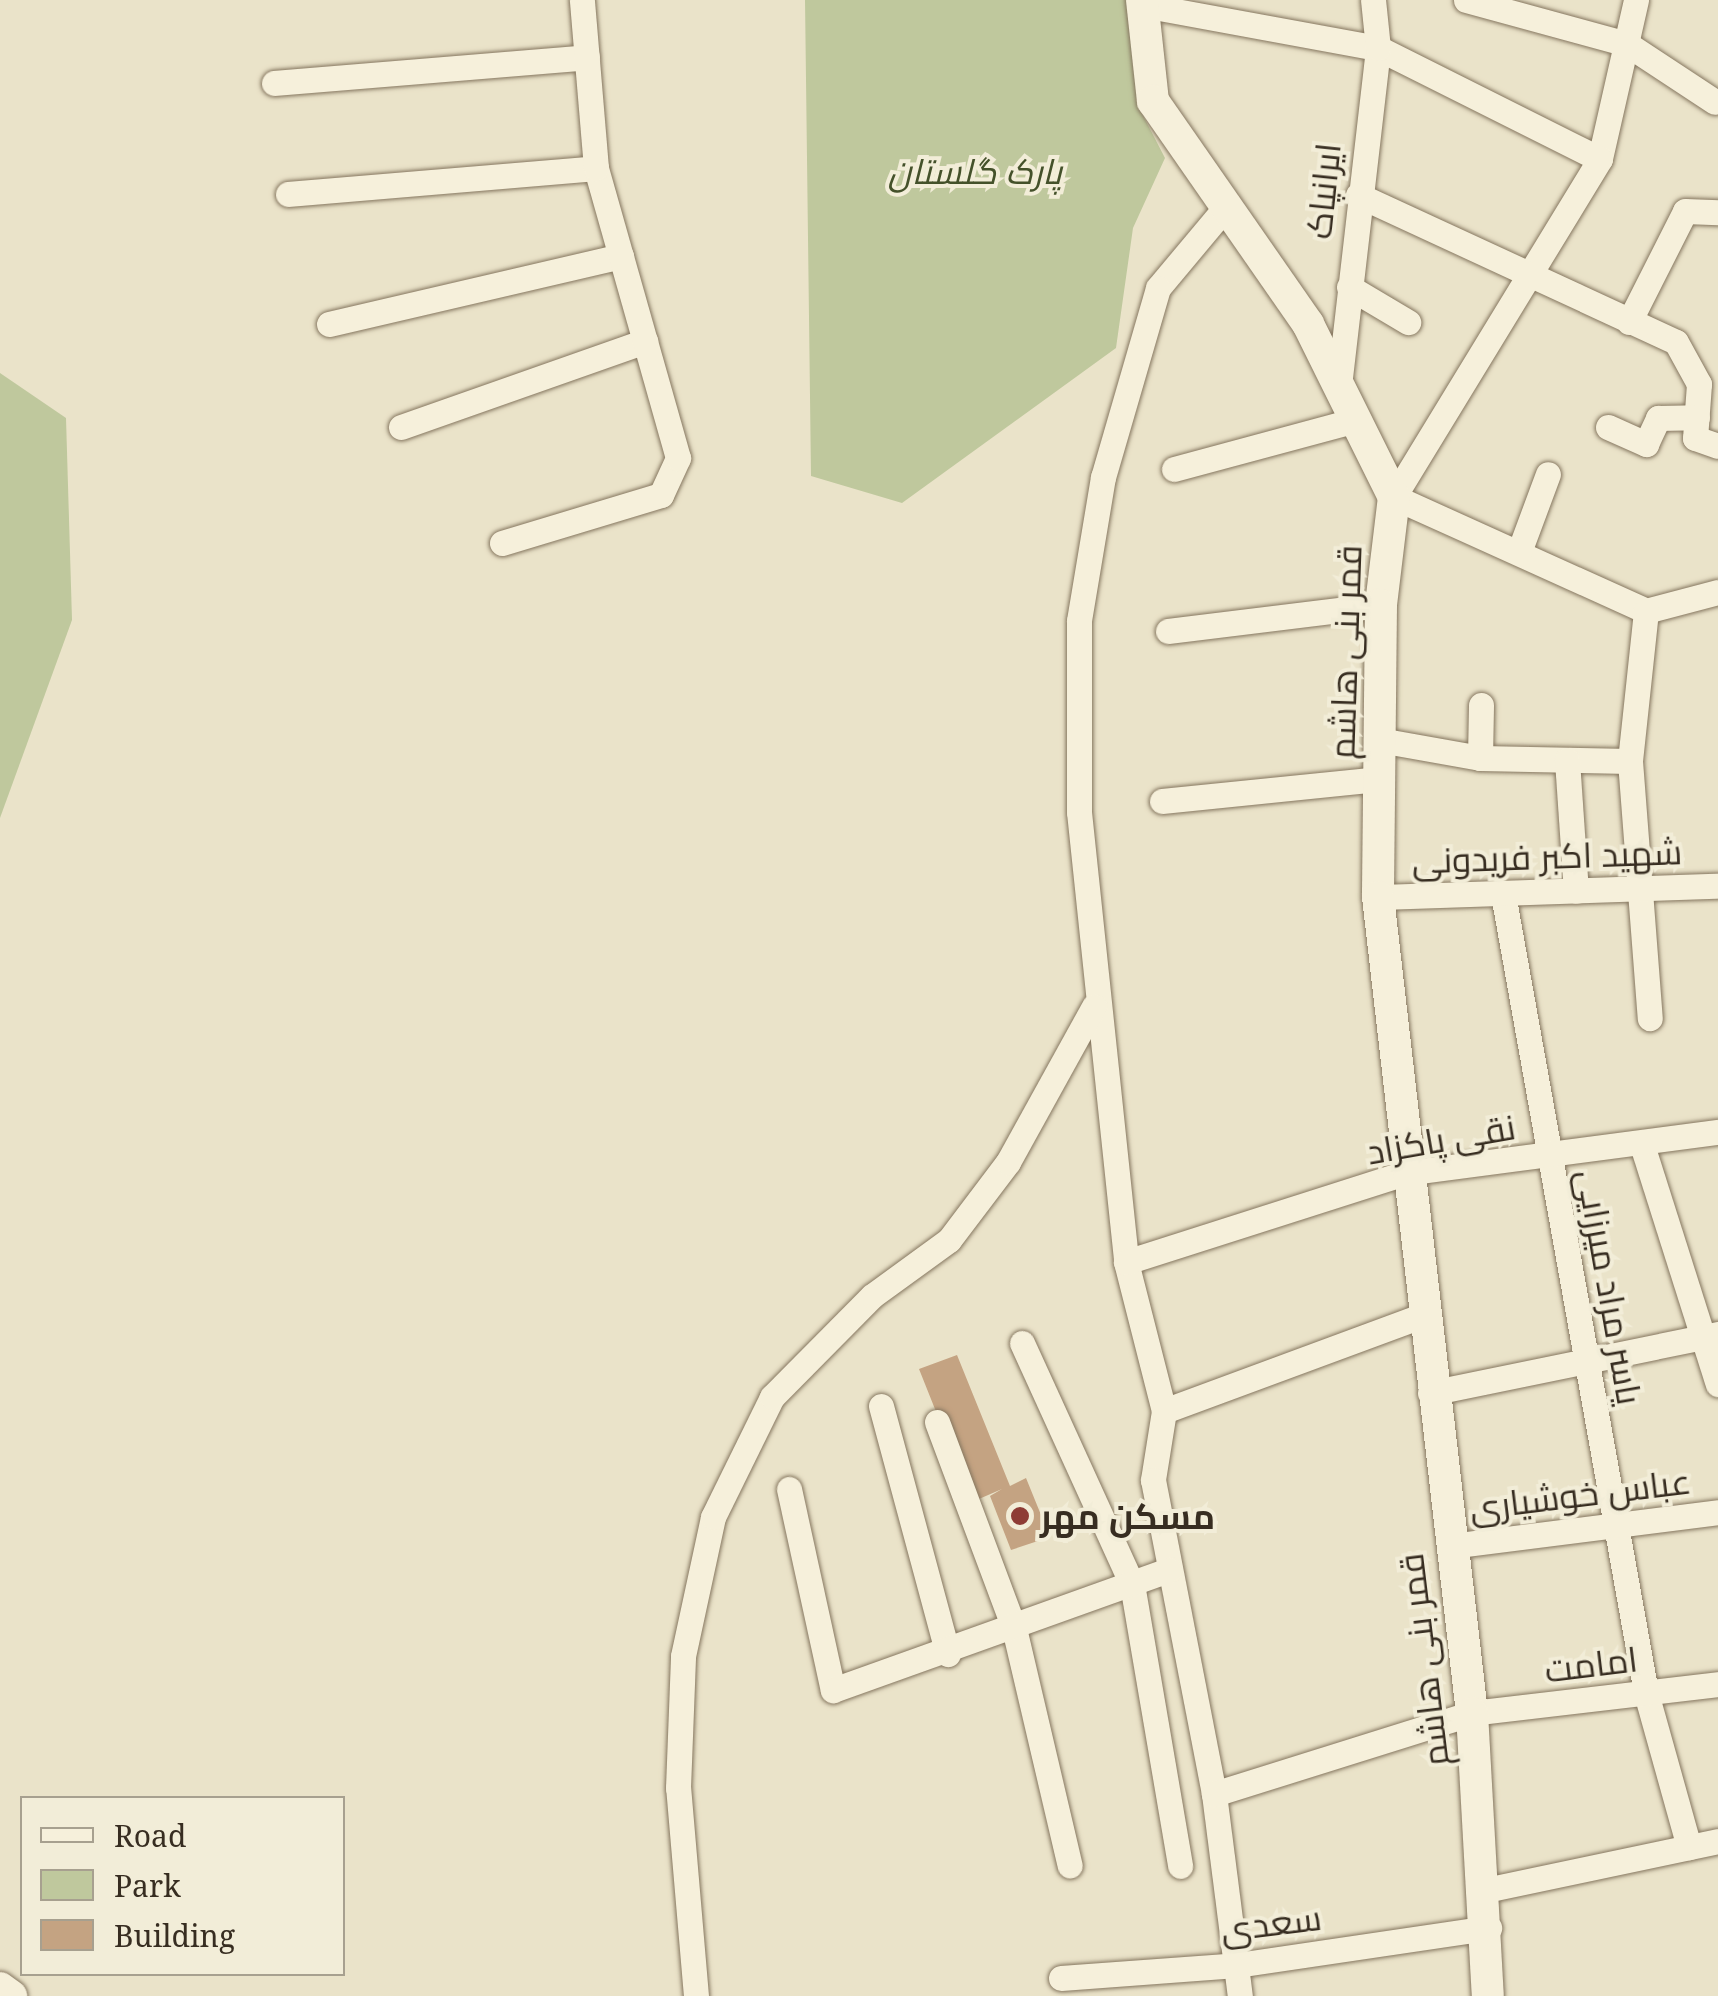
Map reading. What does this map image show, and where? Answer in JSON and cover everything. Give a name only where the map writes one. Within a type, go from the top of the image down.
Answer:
[{"type":"street","points":[[502,543],[661,494],[678,458],[596,168],[582,0]]},
{"type":"street","name":"ایرانپاک","points":[[1338,391],[1378,48],[1373,0]]},
{"type":"street","points":[[1468,0],[1627,44],[1714,102]]},
{"type":"street","points":[[1394,497],[1600,159],[1636,0]]},
{"type":"street","points":[[1600,159],[1378,48],[1142,2],[1153,101],[1224,210],[1308,324],[1352,421],[1394,497],[1646,611],[1718,592]]},
{"type":"street","points":[[274,83],[587,58]]},
{"type":"street","points":[[288,194],[596,168]]},
{"type":"street","points":[[1358,195],[1676,342],[1699,384],[1695,438],[1718,446]]},
{"type":"street","points":[[1224,210],[1158,288],[1104,476],[1079,621],[1079,812],[1094,1006],[1126,1262],[1164,1412],[1152,1480],[1214,1794],[1240,1996]]},
{"type":"street","points":[[1629,322],[1685,210],[1718,212]]},
{"type":"street","points":[[329,324],[621,256]]},
{"type":"street","points":[[1349,287],[1408,322]]},
{"type":"street","points":[[401,427],[645,341]]},
{"type":"street","points":[[1608,427],[1646,444],[1658,418],[1696,417]]},
{"type":"street","points":[[1174,469],[1352,421]]},
{"type":"street","points":[[1518,552],[1548,474]]},
{"type":"street","name":"قمر بنی هاشم","points":[[1394,497],[1381,605],[1385,741],[1380,779],[1378,897],[1421,1316],[1472,1712],[1486,1890],[1488,1996]]},
{"type":"street","points":[[1168,631],[1381,605]]},
{"type":"street","points":[[1646,611],[1630,761],[1635,889],[1650,1018]]},
{"type":"street","points":[[1480,758],[1481,705]]},
{"type":"street","points":[[1385,741],[1480,758],[1630,761]]},
{"type":"street","points":[[1567,760],[1576,891]]},
{"type":"street","points":[[1162,801],[1380,779]]},
{"type":"street","name":"شهید اکبر فریدونی","points":[[1378,897],[1718,886]]},
{"type":"street","name":"یاسر مراد میرزایی","points":[[1503,894],[1646,1692],[1689,1847]]},
{"type":"street","points":[[696,1996],[678,1788],[683,1656],[713,1517],[772,1397],[872,1296],[949,1240],[1008,1162],[1094,1006]]},
{"type":"street","name":"نقی پاکزاد","points":[[1126,1262],[1405,1173],[1642,1145],[1718,1132]]},
{"type":"street","points":[[1642,1145],[1712,1336],[1718,1384]]},
{"type":"street","points":[[1164,1412],[1421,1316]]},
{"type":"street","points":[[1430,1392],[1712,1336]]},
{"type":"street","points":[[1022,1342],[1132,1584],[1180,1866]]},
{"type":"street","points":[[881,1406],[948,1654]]},
{"type":"street","points":[[937,1422],[1014,1628],[1070,1866]]},
{"type":"street","points":[[789,1489],[833,1690],[948,1654],[1169,1570]]},
{"type":"street","name":"عباس خوشیاری","points":[[1450,1546],[1718,1512]]},
{"type":"street","name":"امامت","points":[[1214,1794],[1472,1712],[1718,1684]]},
{"type":"street","points":[[1486,1890],[1718,1841]]},
{"type":"street","name":"سعدی","points":[[1061,1978],[1237,1964],[1488,1928]]},
{"type":"street","points":[[0,1988],[10,1996]]},
{"type":"green space","name":"پارک گلستان","points":[[805,0],[1139,0],[1137,104],[1165,158],[1133,228],[1116,348],[902,503],[811,476]]},
{"type":"green space","points":[[0,373],[66,418],[72,620],[0,818]]},
{"type":"building","points":[[957,1355],[1010,1486],[1026,1478],[1050,1537],[1011,1550],[990,1496],[1002,1489],[972,1502],[919,1369]]},
{"type":"place","name":"مسکن مهر","points":[[1020,1516]]}]
